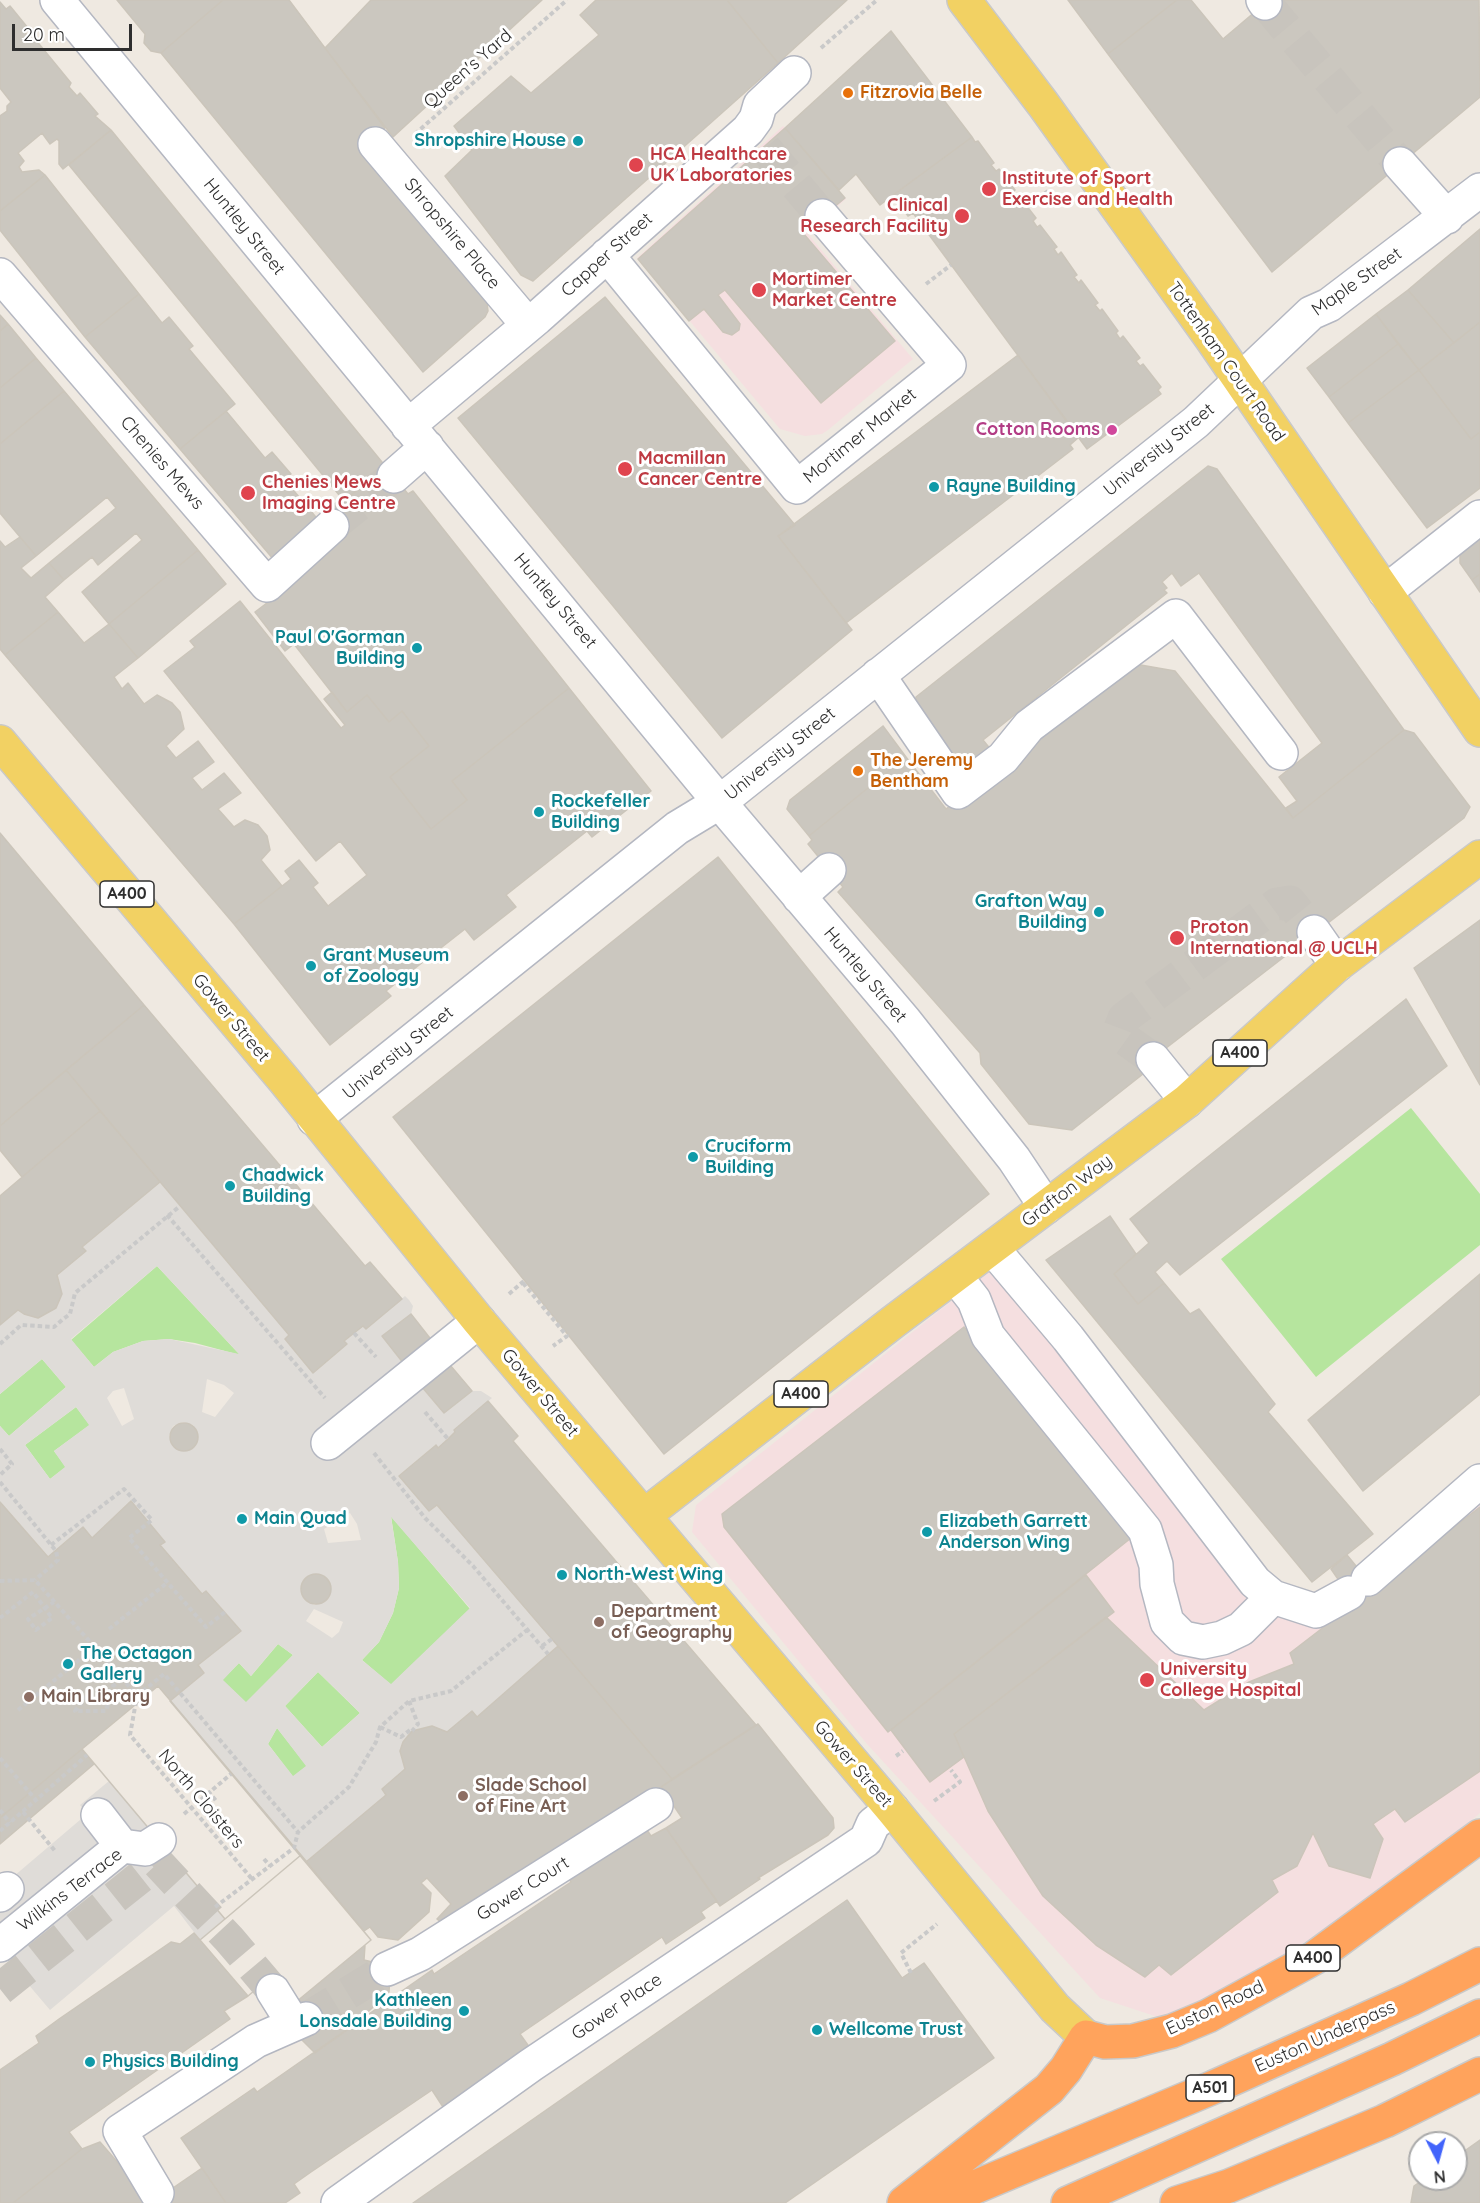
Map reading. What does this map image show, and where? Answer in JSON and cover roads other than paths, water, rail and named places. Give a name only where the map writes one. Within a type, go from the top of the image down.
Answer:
[{"type":"highway","name":"Euston Road","points":[[1086,2037],[1105,2042],[1133,2041],[1172,2031],[1208,2016],[1314,1958],[1480,1836]]},
{"type":"highway","name":"Euston Underpass","points":[[937,2203],[1214,2087],[1411,1999],[1480,1964]]},
{"type":"highway","name":"A501","points":[[1068,2203],[1392,2059],[1480,2016]]},
{"type":"highway","points":[[904,2203],[1049,2089],[1066,2069],[1086,2037]]},
{"type":"highway","points":[[1177,2203],[1234,2195],[1480,2074]]},
{"type":"main road","name":"Tottenham Court Road","points":[[964,0],[1043,105],[1240,381],[1480,730]]},
{"type":"main road","name":"Gower Street","points":[[0,742],[479,1321],[645,1515],[678,1559],[892,1809],[1055,2008],[1086,2037]]},
{"type":"main road","name":"Grafton Way","points":[[645,1515],[893,1322],[1187,1101],[1337,965],[1480,857]]},
{"type":"street","name":"Huntley Street","points":[[57,0],[720,802],[927,1048],[1014,1159],[1046,1207]]},
{"type":"street","name":"Capper Street","points":[[418,436],[528,325],[607,255],[757,139],[756,119],[760,105],[806,62]]},
{"type":"street","name":"Shropshire Place","points":[[381,151],[528,325]]},
{"type":"street","points":[[1400,164],[1447,217]]},
{"type":"street","name":"Maple Street","points":[[1240,381],[1311,313],[1329,305],[1480,190]]},
{"type":"street","name":"Mortimer Market","points":[[607,255],[797,487],[949,365],[822,216]]},
{"type":"street","name":"Chenies Mews","points":[[0,275],[267,585],[332,526]]},
{"type":"street","name":"University Street","points":[[314,1119],[677,828],[720,802],[1196,422],[1240,381]]},
{"type":"street","points":[[394,476],[418,436]]},
{"type":"street","points":[[1384,592],[1480,518]]},
{"type":"street","points":[[878,675],[958,792],[1003,758],[1029,726],[1176,616],[1281,753]]},
{"type":"street","points":[[799,897],[829,870]]},
{"type":"street","points":[[1314,933],[1337,965]]},
{"type":"street","points":[[1153,1059],[1187,1101]]},
{"type":"street","points":[[993,1249],[1038,1307],[1068,1338],[1254,1582],[1273,1597],[1316,1611],[1358,1586],[1480,1481]]},
{"type":"street","points":[[956,1276],[974,1300],[988,1336],[1145,1530],[1156,1565],[1157,1584],[1167,1622],[1183,1638],[1203,1642],[1222,1638],[1241,1629],[1273,1597]]},
{"type":"street","points":[[328,1443],[479,1321]]},
{"type":"street","name":"Gower Court","points":[[387,1969],[420,1954],[656,1805]]},
{"type":"street","name":"Gower Place","points":[[338,2203],[531,2065],[866,1840],[873,1824],[892,1809]]},
{"type":"street","name":"Wilkins Terrace","points":[[4,1915],[142,1845],[98,1815]]},
{"type":"street","points":[[157,2193],[120,2131],[256,2041],[299,2021],[273,1991]]},
{"type":"tunnel","points":[[1265,3],[1400,164]]},
{"type":"tunnel","points":[[765,148],[822,216]]},
{"type":"tunnel","points":[[332,526],[394,476]]},
{"type":"tunnel","points":[[1153,1059],[1118,1034],[1124,1018],[1277,904],[1290,902],[1314,932]]},
{"type":"tunnel","points":[[0,1989],[158,1863],[229,1939],[273,1991]]},
{"type":"tunnel","points":[[306,2019],[387,1969]]},
{"type":"place","name":"Fitzrovia Belle","points":[[848,93]]},
{"type":"place","name":"Shropshire House","points":[[578,141]]},
{"type":"place","name":"HCA Healthcare UK Laboratories","points":[[636,165]]},
{"type":"place","name":"Institute of Sport Exercise and Health","points":[[989,189]]},
{"type":"place","name":"Clinical Research Facility","points":[[962,216]]},
{"type":"place","name":"Mortimer Market Centre","points":[[759,290]]},
{"type":"place","name":"Cotton Rooms","points":[[1112,430]]},
{"type":"place","name":"Macmillan Cancer Centre","points":[[625,469]]},
{"type":"place","name":"Rayne Building","points":[[934,487]]},
{"type":"place","name":"Chenies Mews Imaging Centre","points":[[248,493]]},
{"type":"place","name":"Paul O'Gorman Building","points":[[417,648]]},
{"type":"place","name":"The Jeremy Bentham","points":[[858,771]]},
{"type":"place","name":"Rockefeller Building","points":[[539,812]]},
{"type":"place","name":"Grafton Way Building","points":[[1099,912]]},
{"type":"place","name":"Proton International @ UCLH","points":[[1177,938]]},
{"type":"place","name":"Grant Museum of Zoology","points":[[311,966]]},
{"type":"place","name":"Cruciform Building","points":[[693,1157]]},
{"type":"place","name":"Chadwick Building","points":[[230,1186]]},
{"type":"place","name":"Main Quad","points":[[242,1519]]},
{"type":"place","name":"Elizabeth Garrett Anderson Wing","points":[[927,1532]]},
{"type":"place","name":"North-West Wing","points":[[562,1575]]},
{"type":"place","name":"Department of Geography","points":[[599,1622]]},
{"type":"place","name":"The Octagon Gallery","points":[[68,1664]]},
{"type":"place","name":"University College Hospital","points":[[1147,1680]]},
{"type":"place","name":"Main Library","points":[[29,1697]]},
{"type":"place","name":"Slade School of Fine Art","points":[[463,1796]]},
{"type":"place","name":"Kathleen Lonsdale Building","points":[[464,2011]]},
{"type":"place","name":"Wellcome Trust","points":[[817,2030]]},
{"type":"place","name":"Physics Building","points":[[90,2062]]}]
